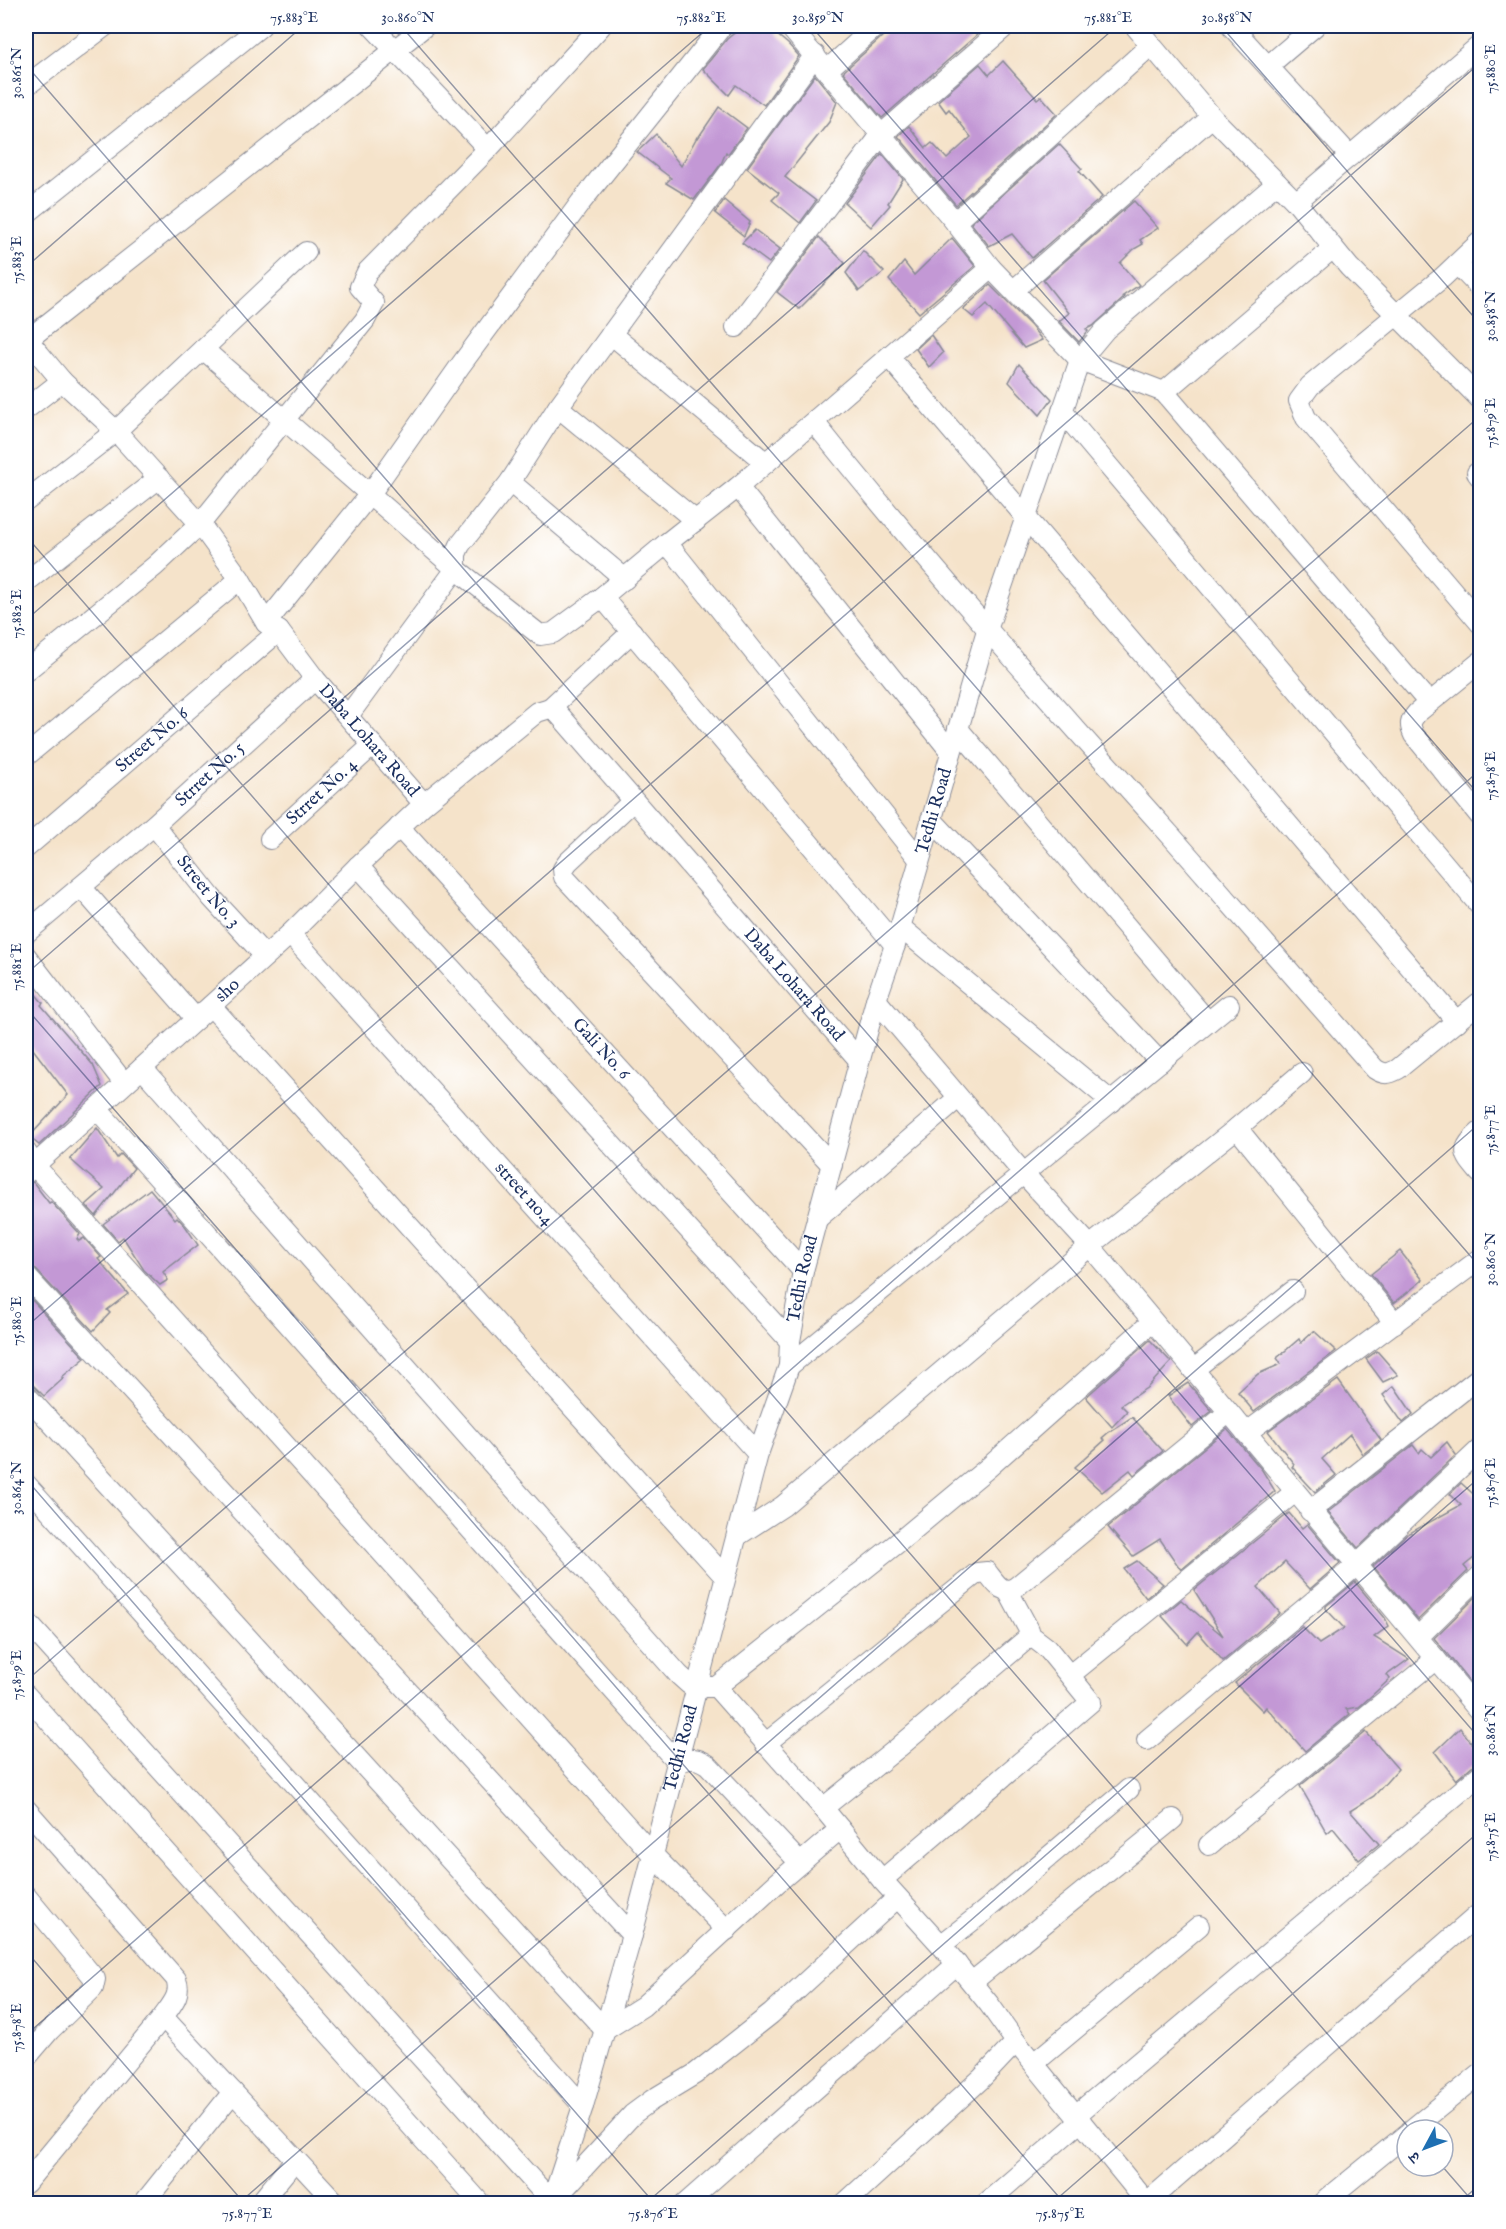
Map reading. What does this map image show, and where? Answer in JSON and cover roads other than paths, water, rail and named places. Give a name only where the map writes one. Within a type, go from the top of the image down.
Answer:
[{"type":"street","points":[[26,86],[105,26]]},
{"type":"street","points":[[26,214],[261,26]]},
{"type":"street","points":[[372,26],[488,149]]},
{"type":"street","points":[[26,339],[425,26]]},
{"type":"street","points":[[26,671],[155,566],[200,524],[372,308],[374,303],[360,287],[366,272],[488,149],[601,26]]},
{"type":"street","name":"Street No. 6","points":[[26,848],[273,627],[581,202],[722,26]]},
{"type":"street","points":[[789,26],[955,222],[991,268],[1080,360],[1164,392],[1429,703]]},
{"type":"street","points":[[348,716],[456,569],[456,554],[460,545],[510,482],[558,407],[612,334],[821,62],[876,26]]},
{"type":"street","points":[[736,327],[881,135],[1006,26]]},
{"type":"street","points":[[1135,26],[1212,117],[1296,202],[1333,248],[1395,315],[1480,399]]},
{"type":"street","points":[[1233,26],[1350,156]]},
{"type":"street","points":[[1268,66],[1315,26]]},
{"type":"street","points":[[955,222],[1151,45]]},
{"type":"street","points":[[1296,202],[1480,45]]},
{"type":"street","points":[[1014,290],[1212,117]]},
{"type":"street","points":[[1080,360],[1105,330],[1276,183]]},
{"type":"street","points":[[1480,242],[1457,264],[1310,386],[1299,401],[1306,418],[1480,623]]},
{"type":"street","points":[[1164,392],[1333,248]]},
{"type":"street","points":[[26,501],[116,431],[306,252]]},
{"type":"street","points":[[1457,264],[1480,288]]},
{"type":"street","points":[[203,349],[456,569],[540,634],[553,633],[606,594],[738,487],[991,268]]},
{"type":"street","points":[[612,334],[766,463]]},
{"type":"street","name":"Daba Lohara Road","points":[[26,339],[62,381],[116,431],[200,524],[273,627],[424,804],[537,712],[550,708],[860,1060]]},
{"type":"street","points":[[889,357],[1456,1022]]},
{"type":"street","name":"Tedhi Road","points":[[551,2203],[584,2106],[677,1762],[707,1687],[725,1577],[758,1454],[789,1366],[790,1341],[803,1271],[876,1000],[898,936],[987,630],[1080,360]]},
{"type":"street","points":[[26,409],[62,381]]},
{"type":"street","points":[[558,407],[696,521]]},
{"type":"street","points":[[1062,411],[1480,906]]},
{"type":"street","points":[[814,422],[987,630],[1279,957],[1375,1069],[1389,1074],[1398,1069],[1480,1002]]},
{"type":"street","points":[[26,582],[159,478]]},
{"type":"street","points":[[510,482],[625,579]]},
{"type":"street","points":[[738,487],[951,752]]},
{"type":"street","points":[[667,543],[920,859]]},
{"type":"street","points":[[26,756],[240,579]]},
{"type":"street","points":[[606,594],[602,597],[898,936],[1112,1101]]},
{"type":"street","points":[[550,708],[632,632]]},
{"type":"street","points":[[1477,806],[1414,735],[1410,727],[1411,720],[1429,703],[1480,662]]},
{"type":"street","name":"Strret No. 5","points":[[26,933],[154,825],[315,679]]},
{"type":"street","points":[[958,729],[1208,1022]]},
{"type":"street","name":"Strret No. 4","points":[[270,839],[373,745]]},
{"type":"street","points":[[633,801],[568,861],[564,869],[564,877],[832,1165]]},
{"type":"street","name":"sho","points":[[29,1164],[98,1110],[124,1083],[290,934],[424,804]]},
{"type":"street","points":[[932,819],[1160,1062]]},
{"type":"street","name":"Street No. 3","points":[[154,825],[211,897],[265,956]]},
{"type":"street","name":"Gali No. 6","points":[[399,827],[803,1271]]},
{"type":"street","points":[[358,866],[790,1341]]},
{"type":"street","points":[[81,887],[196,1019]]},
{"type":"street","name":"street no.4","points":[[290,934],[758,1454]]},
{"type":"street","points":[[26,956],[124,1083]]},
{"type":"street","points":[[876,1000],[1024,1174],[1090,1246],[1480,1712]]},
{"type":"street","points":[[789,1366],[1229,1005]]},
{"type":"street","points":[[211,1006],[725,1577]]},
{"type":"street","points":[[142,1068],[679,1675],[689,1684],[707,1687],[765,1744],[823,1808],[897,1898],[941,1944],[1016,2042],[1146,2203],[1480,1913]]},
{"type":"street","points":[[737,1536],[783,1506],[1090,1246],[1302,1073]]},
{"type":"street","points":[[818,1219],[958,1098]]},
{"type":"street","points":[[98,1110],[677,1762],[698,1758],[708,1765],[800,1863]]},
{"type":"street","points":[[1237,1128],[1395,1323]]},
{"type":"street","points":[[1480,1132],[1467,1144],[1465,1154],[1480,1173]]},
{"type":"street","points":[[29,1164],[653,1856],[727,1930]]},
{"type":"street","points":[[1246,1433],[1480,1259]]},
{"type":"street","points":[[26,1276],[632,1935]]},
{"type":"street","points":[[1192,1370],[1293,1291]]},
{"type":"street","points":[[707,1687],[900,1541],[989,1467],[1152,1322]]},
{"type":"street","points":[[1310,1510],[1480,1377]]},
{"type":"street","points":[[26,1395],[605,2030],[644,2006],[840,1829]]},
{"type":"street","points":[[765,1744],[977,1573],[987,1572],[1003,1590],[1008,1591],[1016,1587],[1228,1413]]},
{"type":"street","points":[[1147,1740],[1357,1565],[1480,1449]]},
{"type":"street","points":[[26,1485],[584,2106]]},
{"type":"street","points":[[1070,1675],[1295,1492]]},
{"type":"street","points":[[1418,1637],[1480,1576]]},
{"type":"street","points":[[882,1880],[1091,1702],[1047,1648],[1030,1635],[1008,1591]]},
{"type":"street","points":[[26,1621],[551,2203],[633,2114],[695,2074],[771,2014],[897,1898]]},
{"type":"street","points":[[823,1808],[1006,1658],[1030,1635]]},
{"type":"street","points":[[1209,1845],[1436,1659]]},
{"type":"street","points":[[26,1695],[481,2204]]},
{"type":"street","points":[[985,2204],[1078,2118],[1480,1775]]},
{"type":"street","points":[[941,1944],[982,1913],[1129,1790]]},
{"type":"street","points":[[26,1809],[176,1979],[179,1987],[178,1994],[164,2017],[26,2183]]},
{"type":"street","points":[[972,1982],[1173,1819]]},
{"type":"street","points":[[26,1896],[95,1979],[90,1992],[49,2031],[26,2058]]},
{"type":"street","points":[[1034,2063],[1199,1926]]},
{"type":"street","points":[[685,2204],[957,1964]]},
{"type":"street","points":[[164,2017],[337,2204]]},
{"type":"street","points":[[844,2204],[973,2087],[1016,2042]]},
{"type":"street","points":[[1427,2118],[1480,2074]]},
{"type":"street","points":[[143,2204],[233,2092]]},
{"type":"street","points":[[1321,2204],[1395,2144]]},
{"type":"street","points":[[259,2204],[296,2160]]}]
